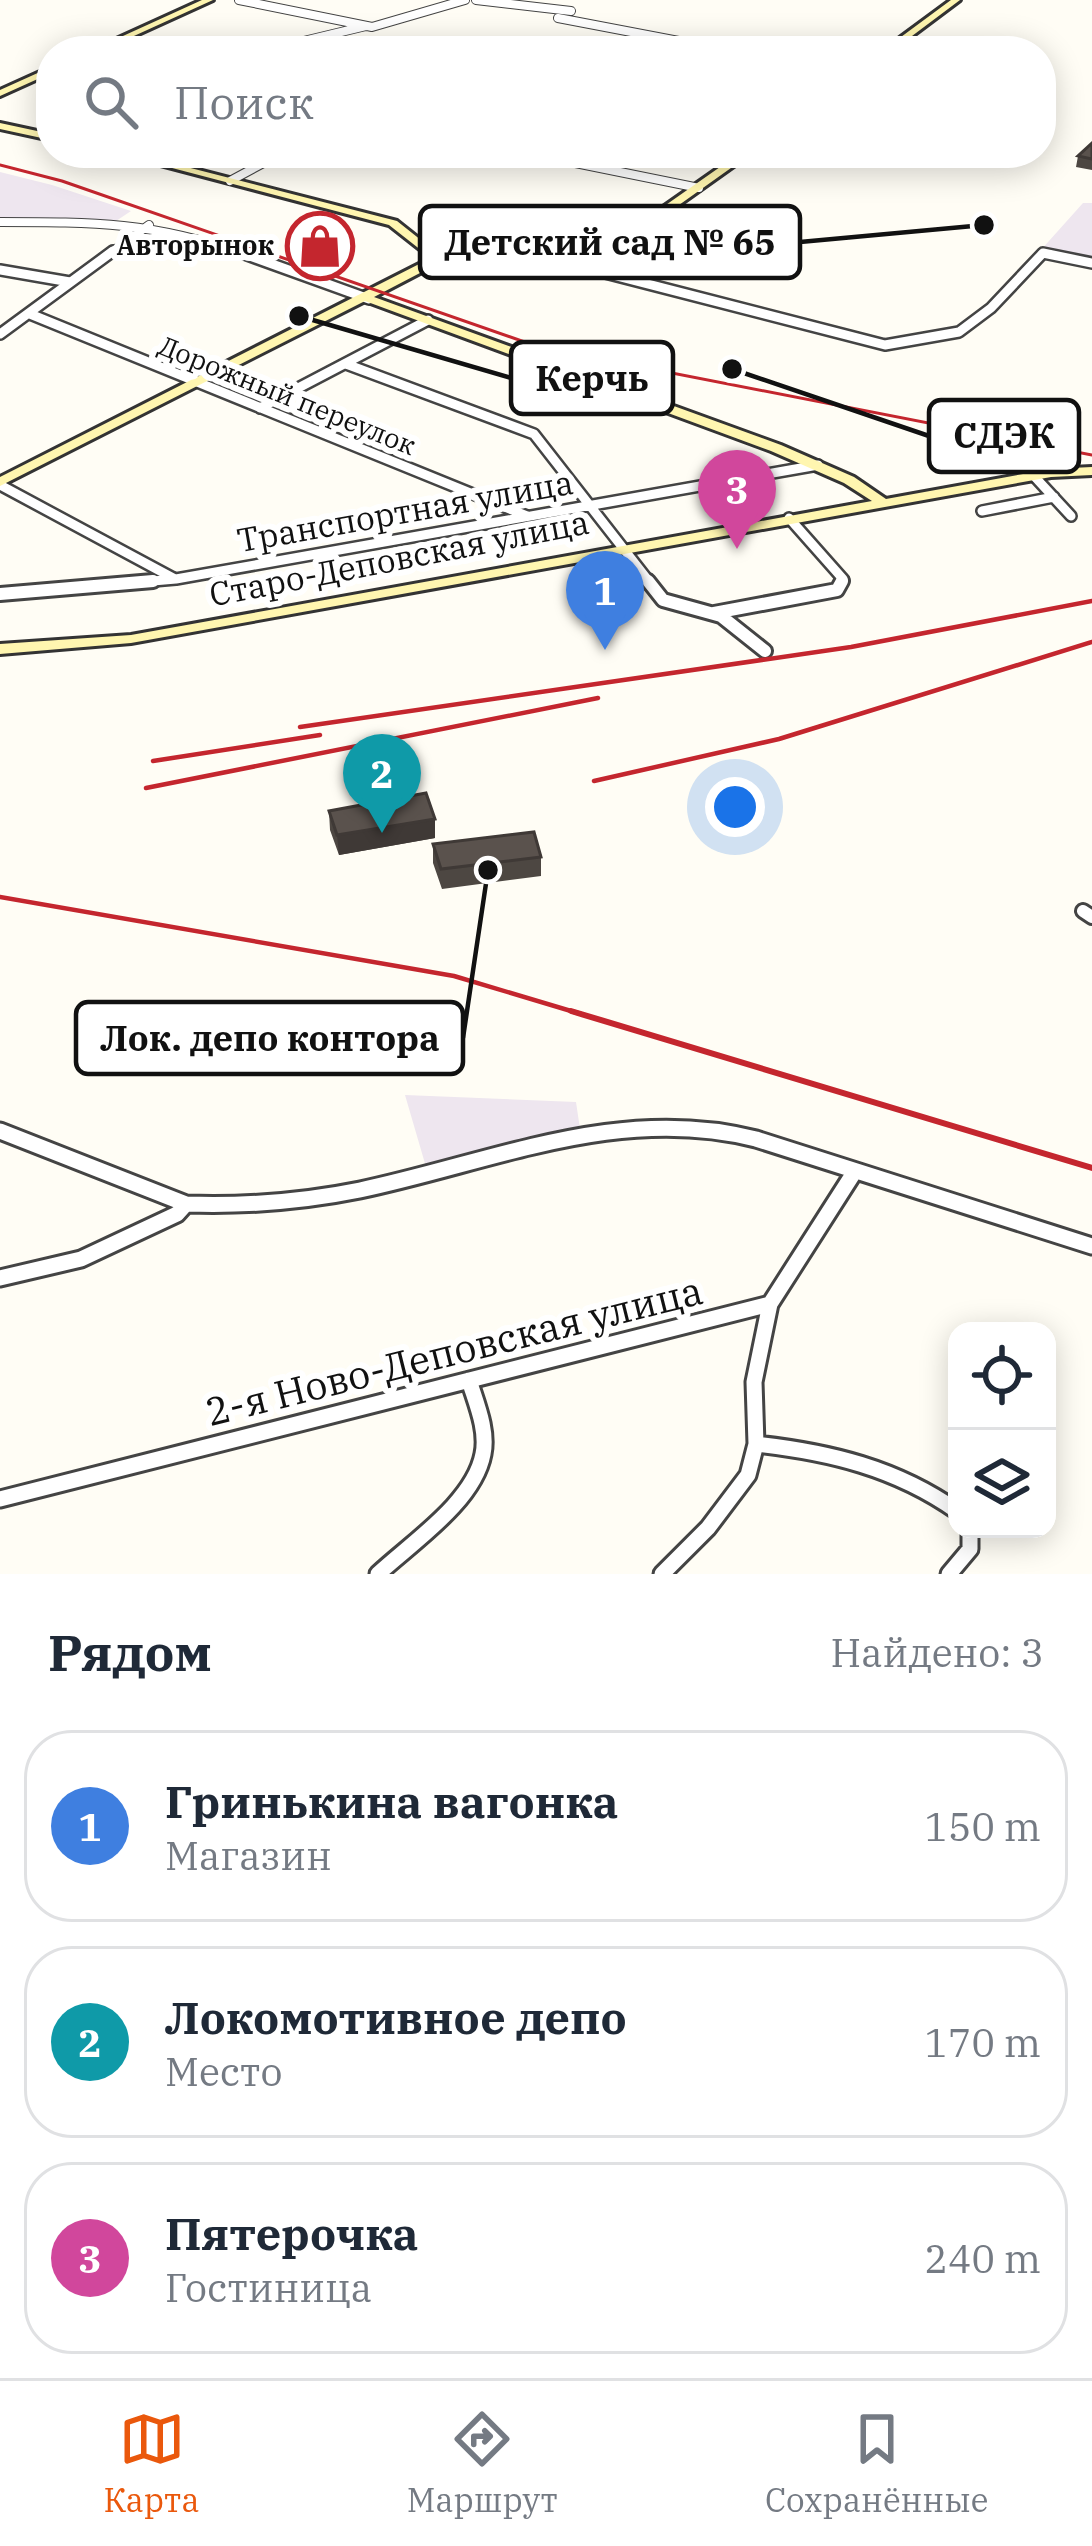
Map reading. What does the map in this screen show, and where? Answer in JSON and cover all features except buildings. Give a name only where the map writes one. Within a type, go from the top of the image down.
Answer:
[{"type":"street","points":[[128,36],[208,0]]},
{"type":"street","points":[[239,0],[368,26]]},
{"type":"street","points":[[326,36],[434,13],[465,0]]},
{"type":"street","points":[[476,0],[571,11],[558,18],[652,36]]},
{"type":"street","points":[[906,36],[953,1]]},
{"type":"street","points":[[0,93],[36,77]]},
{"type":"street","points":[[0,126],[36,134]]},
{"type":"street","points":[[179,168],[393,223],[439,260]]},
{"type":"street","points":[[230,181],[254,168]]},
{"type":"street","points":[[600,168],[699,188]]},
{"type":"street","points":[[0,484],[439,260],[529,254],[595,260],[726,168]]},
{"type":"street","points":[[0,223],[149,225],[234,249],[818,465],[882,502]]},
{"type":"street","points":[[0,334],[149,225]]},
{"type":"street","points":[[595,260],[605,273],[885,344],[932,343],[964,333],[1043,253],[1092,263]]},
{"type":"street","points":[[0,270],[70,282]]},
{"type":"street","name":"Дорожный переулок","points":[[30,314],[528,517]]},
{"type":"street","points":[[260,408],[428,320]]},
{"type":"street","points":[[346,364],[534,434],[617,548],[663,600],[713,613],[765,651]]},
{"type":"street","name":"Транспортная улица","points":[[0,594],[176,579],[818,465]]},
{"type":"street","name":"Старо-Деповская улица","points":[[0,649],[131,639],[617,548],[1034,476],[1092,471]]},
{"type":"street","points":[[1034,476],[1071,516]]},
{"type":"street","points":[[0,484],[176,579]]},
{"type":"street","points":[[982,511],[1054,497]]},
{"type":"street","points":[[713,613],[837,590],[843,579],[789,518]]},
{"type":"street","points":[[0,1131],[186,1204],[243,1210],[305,1202],[601,1130],[658,1124],[713,1130],[1092,1246]]},
{"type":"street","points":[[662,1574],[708,1528],[748,1475],[756,1444],[754,1382],[770,1304],[855,1172]]},
{"type":"street","points":[[0,1278],[81,1259],[177,1214],[186,1204]]},
{"type":"street","name":"2-я Ново-Деповская улица","points":[[0,1499],[770,1304]]},
{"type":"street","points":[[378,1574],[470,1482],[484,1458],[482,1424],[469,1380]]},
{"type":"street","points":[[756,1444],[860,1462],[934,1493],[948,1504]]},
{"type":"street","points":[[949,1574],[970,1549],[970,1538]]},
{"type":"shaded area","points":[[0,172],[131,211],[116,221],[0,221]]},
{"type":"shaded area","points":[[1083,203],[1092,203],[1092,262],[1040,251]]},
{"type":"shaded area","points":[[405,1095],[576,1102],[580,1129],[426,1167]]},
{"type":"railway","points":[[0,165],[62,181],[539,347],[1092,455]]},
{"type":"railway","points":[[300,727],[851,647],[1092,601]]},
{"type":"railway","points":[[594,781],[779,739],[1092,642]]},
{"type":"railway","points":[[146,788],[598,698]]},
{"type":"railway","points":[[153,761],[320,735]]},
{"type":"railway","points":[[0,897],[454,976],[575,1012]]},
{"type":"railway","points":[[575,1012],[581,1014]]},
{"type":"railway","points":[[575,1012],[1092,1168]]},
{"type":"place","name":"Детский сад № 65","points":[[984,225]]},
{"type":"place","name":"Авторынок","points":[[320,246]]},
{"type":"place","name":"Керчь","points":[[299,316]]},
{"type":"place","name":"СДЭК","points":[[732,369]]},
{"type":"place","name":"Пятерочка","points":[[737,549]]},
{"type":"place","name":"Гринькина вагонка","points":[[605,650]]},
{"type":"place","name":"Локомотивное депо","points":[[382,833]]},
{"type":"place","name":"Лок. депо контора","points":[[488,870]]}]
